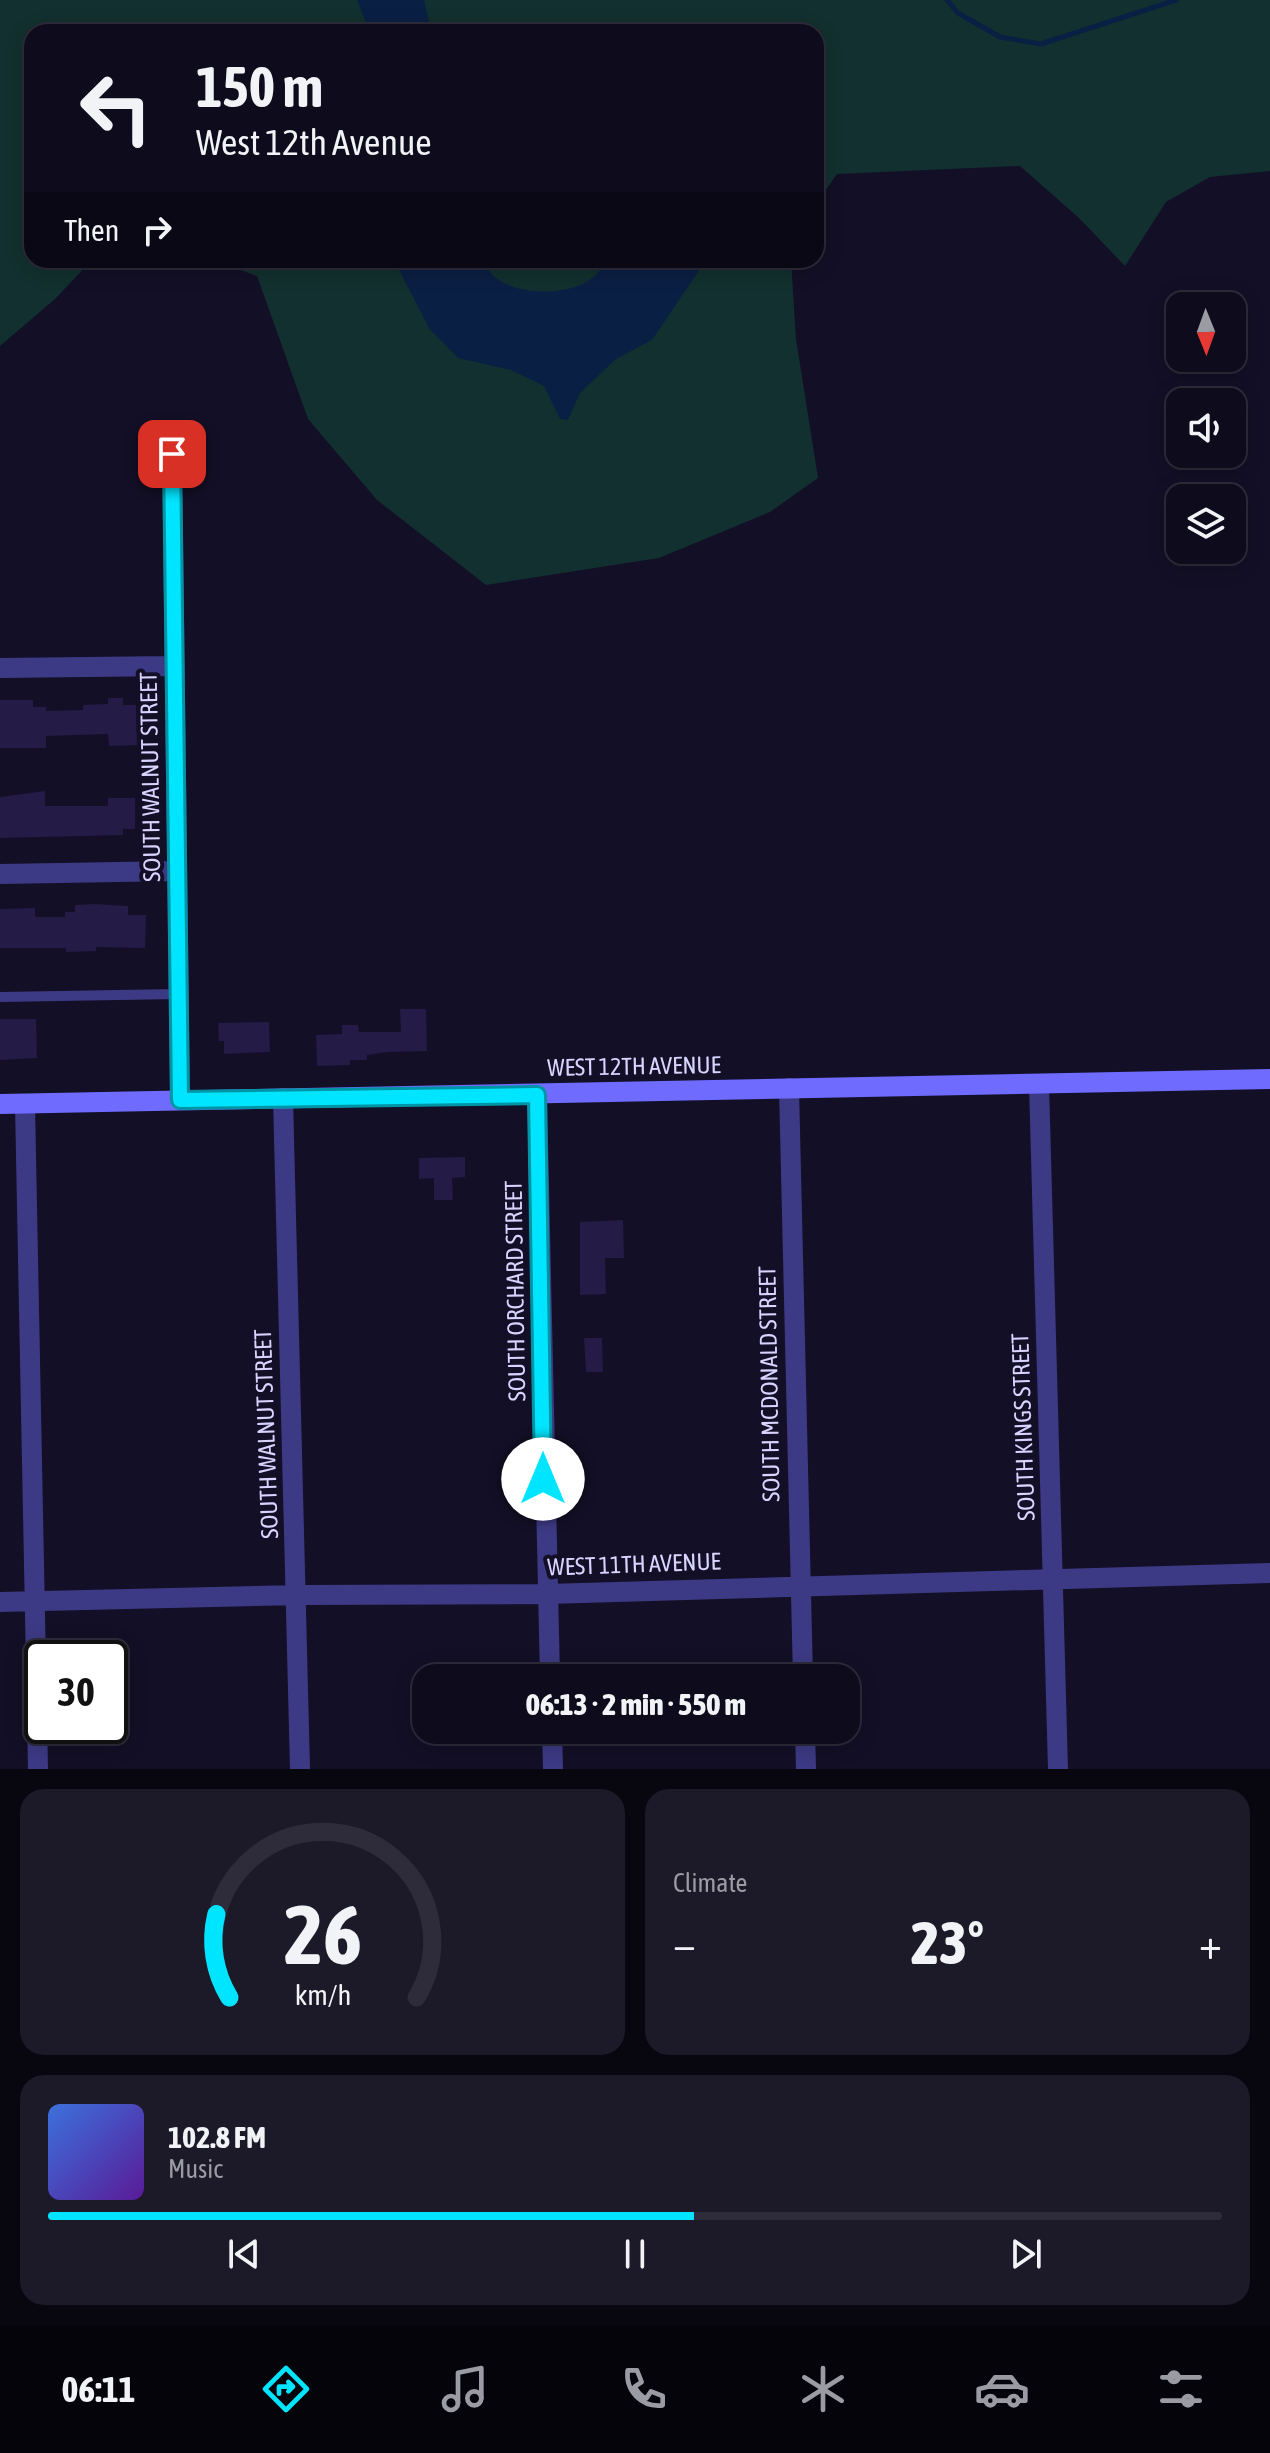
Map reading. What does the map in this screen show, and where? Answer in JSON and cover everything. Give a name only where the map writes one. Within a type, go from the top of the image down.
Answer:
[{"type":"main road","name":"WEST 12TH AVENUE","points":[[0,1104],[1270,1079]]},
{"type":"street","name":"SOUTH WALNUT STREET","points":[[172,454],[180,1100]]},
{"type":"street","points":[[0,668],[174,666]]},
{"type":"street","points":[[0,874],[177,871]]},
{"type":"street","name":"SOUTH KINGS STREET","points":[[1039,1084],[1058,1769]]},
{"type":"street","name":"SOUTH MCDONALD STREET","points":[[789,1088],[802,1664]]},
{"type":"street","name":"SOUTH ORCHARD STREET","points":[[537,1095],[550,1664]]},
{"type":"street","name":"SOUTH WALNUT STREET","points":[[283,1098],[300,1769]]},
{"type":"street","points":[[25,1104],[38,1769]]},
{"type":"street","name":"WEST 11TH AVENUE","points":[[0,1602],[297,1595],[547,1594],[799,1584],[1270,1573]]},
{"type":"street","points":[[552,1744],[553,1769]]},
{"type":"street","points":[[805,1744],[806,1769]]},
{"type":"lane","points":[[0,997],[178,994]]},
{"type":"green space","points":[[0,0],[1270,0],[1270,171],[1210,177],[1166,202],[1125,266],[1079,218],[1020,166],[837,174],[824,193],[824,24],[24,24],[24,268],[84,268],[55,299],[0,346]]},
{"type":"green space","points":[[236,268],[792,268],[796,339],[818,478],[770,512],[659,558],[486,585],[377,500],[308,419],[257,276]]},
{"type":"water","points":[[357,0],[424,0],[429,24],[367,24]]},
{"type":"water","points":[[398,268],[488,268],[501,281],[515,288],[549,292],[580,285],[602,268],[701,268],[652,340],[616,359],[580,393],[568,420],[560,419],[544,386],[511,370],[458,358],[429,328]]},
{"type":"building","points":[[108,698],[123,698],[123,705],[136,705],[137,745],[109,746],[108,734],[46,736],[46,748],[0,748],[0,700],[33,700],[33,707],[46,707],[46,711],[83,710],[83,705],[108,704]]},
{"type":"building","points":[[45,791],[45,806],[108,806],[108,798],[135,798],[135,829],[123,829],[123,835],[0,838],[0,797]]},
{"type":"building","points":[[75,905],[128,906],[128,915],[146,915],[145,948],[96,947],[96,951],[66,952],[66,948],[0,948],[0,909],[35,908],[35,917],[65,917],[65,912],[75,912]]},
{"type":"building","points":[[400,1009],[426,1009],[427,1051],[387,1052],[367,1055],[367,1060],[350,1060],[350,1065],[317,1066],[316,1035],[342,1034],[342,1025],[358,1025],[359,1032],[401,1032]]},
{"type":"building","points":[[0,1019],[36,1019],[37,1058],[0,1060]]},
{"type":"building","points":[[269,1022],[270,1052],[224,1054],[224,1041],[219,1041],[218,1023]]},
{"type":"building","points":[[465,1157],[465,1177],[452,1178],[453,1200],[434,1200],[434,1178],[419,1179],[419,1158]]},
{"type":"building","points":[[623,1220],[624,1258],[605,1258],[606,1294],[580,1295],[580,1222]]},
{"type":"building","points":[[584,1338],[602,1338],[603,1372],[586,1372]]},
{"type":"waterway","points":[[947,0],[958,13],[1000,37],[1041,44],[1176,0]]},
{"type":"route","points":[[172,454],[180,1100],[537,1095],[543,1479]]}]
